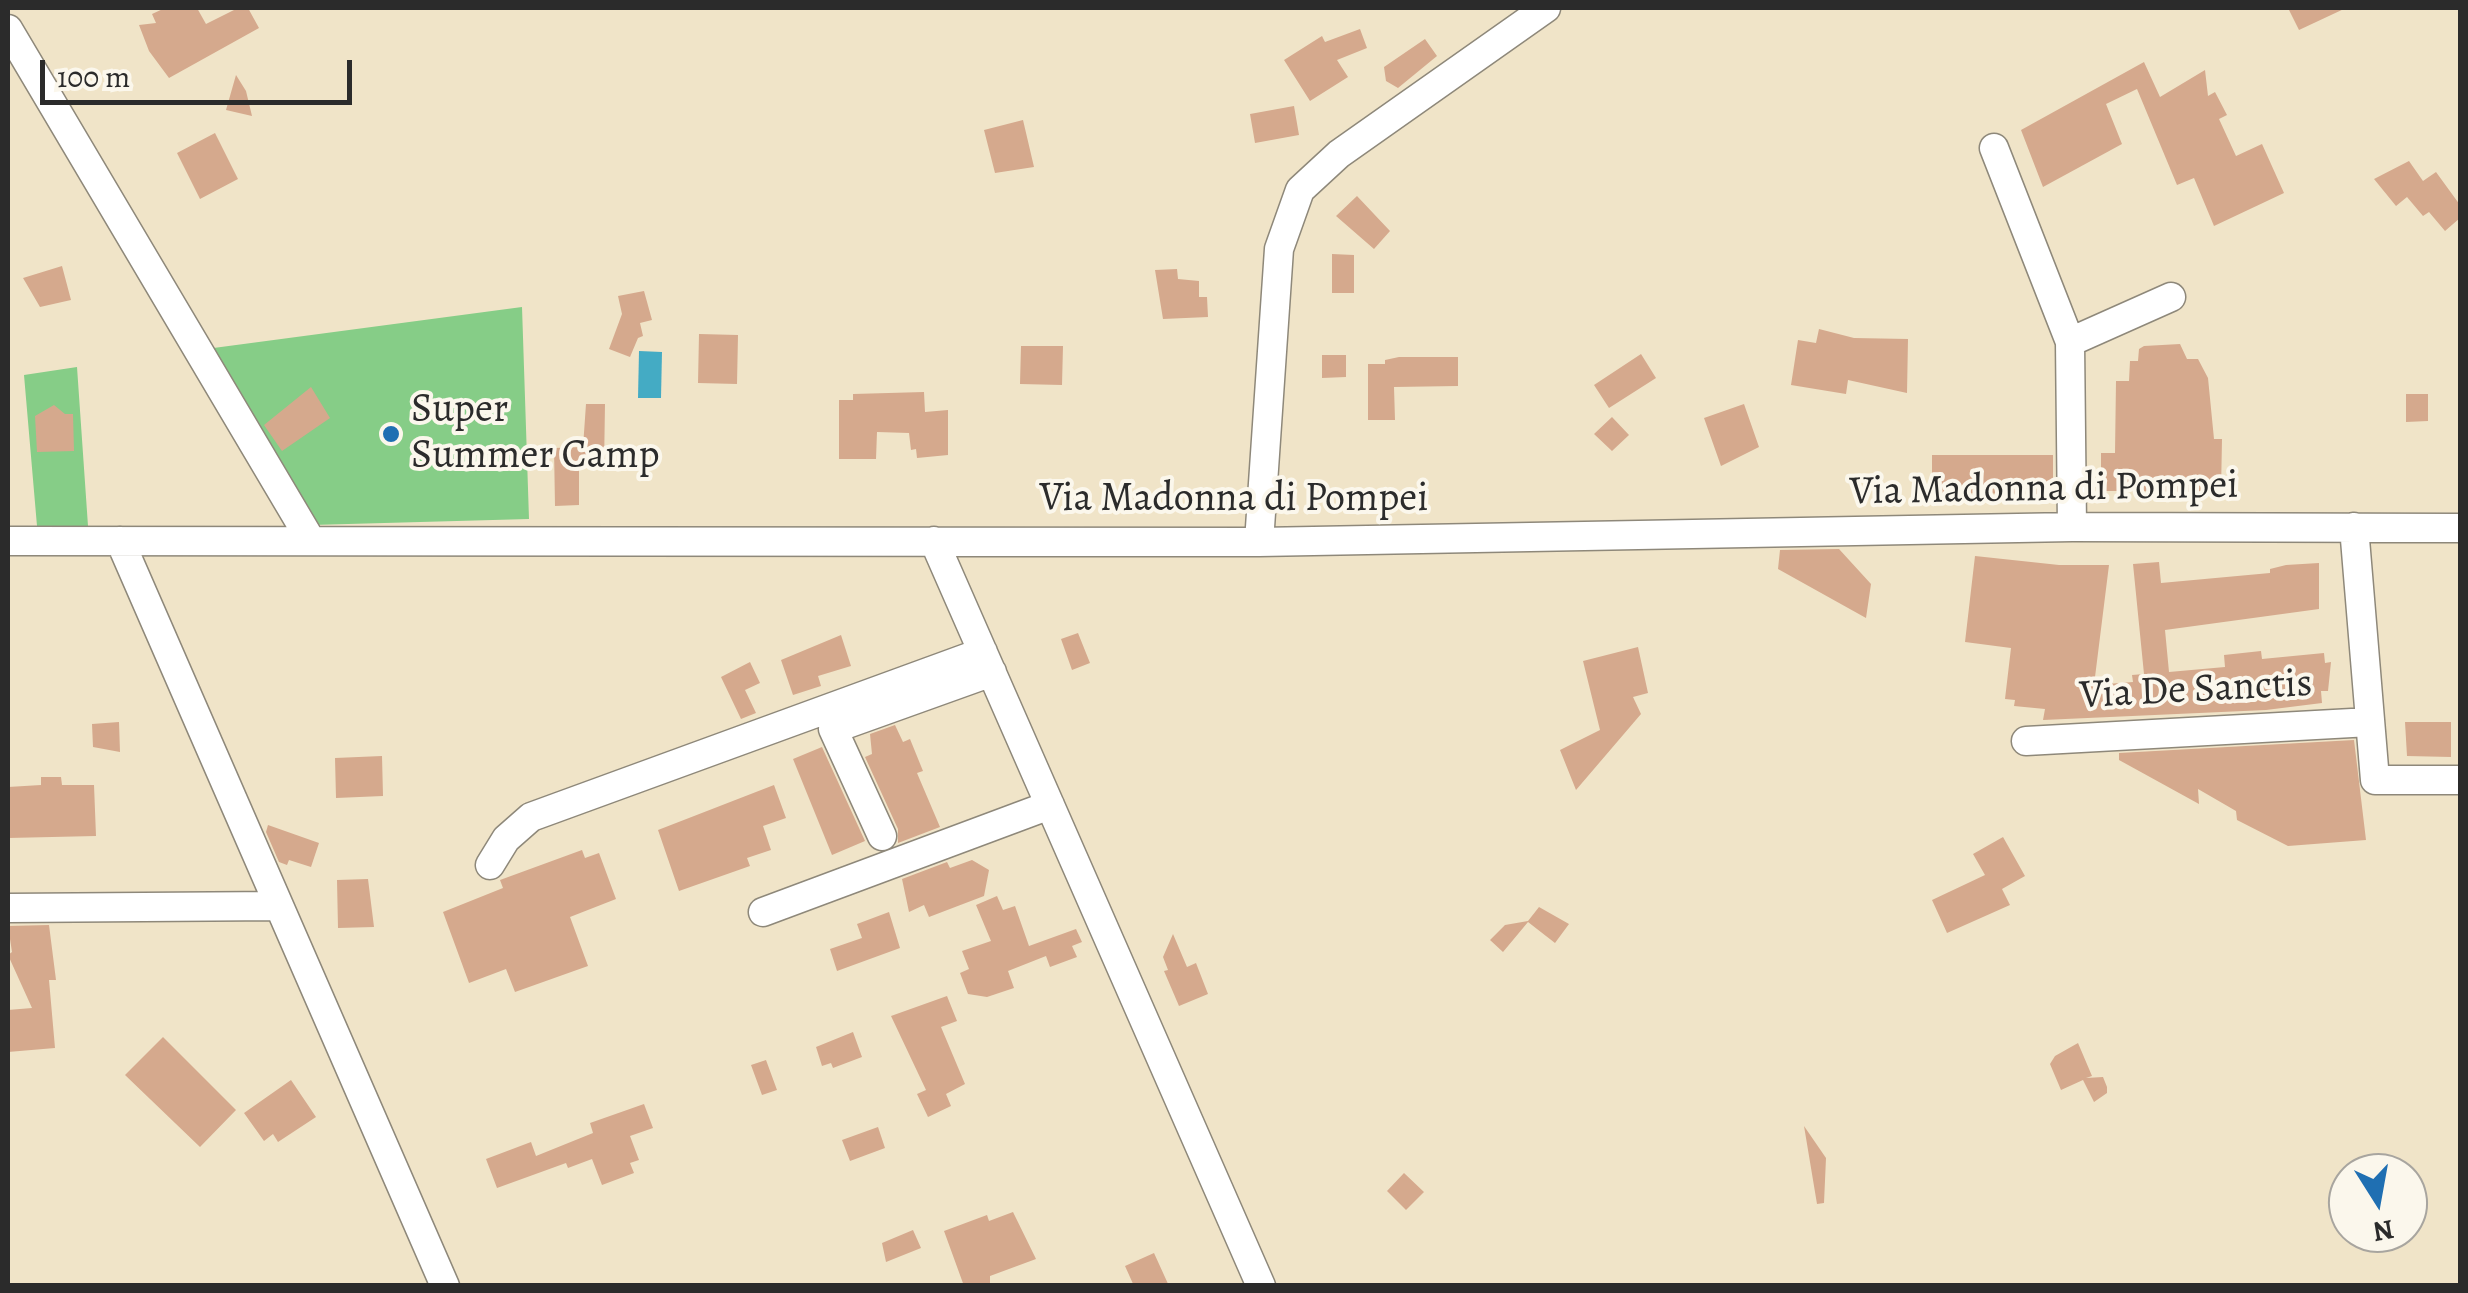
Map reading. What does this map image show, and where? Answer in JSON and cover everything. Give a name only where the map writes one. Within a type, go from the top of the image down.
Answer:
[{"type":"street","points":[[1258,542],[1279,249],[1300,190],[1338,154],[1546,8]]},
{"type":"street","points":[[8,29],[310,539]]},
{"type":"street","points":[[1994,148],[2070,342],[2072,528]]},
{"type":"street","points":[[2070,342],[2171,297]]},
{"type":"street","name":"Via Madonna di Pompei","points":[[8,541],[1258,542],[2072,528],[2460,528]]},
{"type":"street","points":[[2354,528],[2375,780],[2460,780]]},
{"type":"street","points":[[120,540],[444,1286]]},
{"type":"street","points":[[934,541],[1262,1286]]},
{"type":"street","points":[[882,836],[833,729],[987,662]]},
{"type":"street","points":[[490,865],[506,839],[531,817],[987,662]]},
{"type":"street","name":"Via De Sanctis","points":[[2026,741],[2370,722]]},
{"type":"street","points":[[763,912],[1050,805]]},
{"type":"street","points":[[8,908],[279,906]]},
{"type":"green space","name":"Super Summer Camp","points":[[522,307],[529,519],[312,525],[206,349]]},
{"type":"green space","points":[[77,367],[88,526],[37,526],[24,375]]},
{"type":"water","points":[[639,351],[662,352],[661,398],[638,398]]},
{"type":"building","points":[[165,8],[197,8],[206,24],[238,8],[248,8],[259,28],[169,78],[149,51],[139,25],[156,23],[152,14]]},
{"type":"building","points":[[2288,8],[2346,8],[2299,30]]},
{"type":"building","points":[[1360,29],[1367,48],[1337,60],[1348,77],[1310,101],[1284,60],[1322,36],[1325,42]]},
{"type":"building","points":[[1425,39],[1437,56],[1398,88],[1386,81],[1384,67]]},
{"type":"building","points":[[2144,62],[2160,97],[2205,70],[2208,96],[2215,92],[2227,115],[2219,119],[2236,156],[2262,144],[2284,193],[2214,226],[2194,178],[2177,185],[2137,89],[2106,104],[2122,144],[2043,187],[2021,130]]},
{"type":"building","points":[[236,75],[246,91],[252,116],[226,110]]},
{"type":"building","points":[[1294,106],[1299,135],[1255,143],[1250,114]]},
{"type":"building","points":[[1023,120],[1034,167],[995,173],[984,130]]},
{"type":"building","points":[[215,133],[238,179],[200,199],[177,153]]},
{"type":"building","points":[[2409,161],[2423,181],[2436,172],[2460,205],[2460,218],[2445,231],[2429,212],[2423,216],[2407,197],[2396,206],[2374,179]]},
{"type":"building","points":[[1357,196],[1390,231],[1374,249],[1336,216]]},
{"type":"building","points":[[1332,254],[1354,255],[1354,293],[1332,293]]},
{"type":"building","points":[[62,266],[71,300],[40,307],[23,278]]},
{"type":"building","points":[[1177,269],[1178,279],[1199,281],[1199,297],[1207,297],[1208,317],[1163,319],[1155,270]]},
{"type":"building","points":[[644,291],[652,320],[640,323],[643,336],[638,338],[630,357],[609,349],[622,314],[618,296]]},
{"type":"building","points":[[1819,329],[1854,338],[1908,339],[1907,393],[1848,380],[1846,394],[1791,385],[1798,340],[1816,343]]},
{"type":"building","points":[[699,334],[738,335],[737,384],[698,383]]},
{"type":"building","points":[[2180,344],[2187,359],[2198,359],[2208,378],[2214,439],[2222,439],[2221,492],[2126,491],[2126,486],[2120,486],[2119,491],[2101,491],[2101,453],[2115,453],[2116,381],[2129,381],[2130,361],[2138,361],[2139,349],[2144,346]]},
{"type":"building","points":[[1021,346],[1063,346],[1062,385],[1020,384]]},
{"type":"building","points":[[1641,354],[1656,378],[1609,408],[1594,385]]},
{"type":"building","points":[[1322,355],[1346,355],[1346,377],[1322,378]]},
{"type":"building","points":[[1458,357],[1458,386],[1394,387],[1395,420],[1368,420],[1368,364],[1385,364],[1385,360]]},
{"type":"building","points":[[311,387],[330,418],[282,451],[264,425]]},
{"type":"building","points":[[924,392],[925,412],[948,410],[948,455],[917,458],[916,449],[911,450],[909,433],[877,432],[876,459],[839,459],[839,400],[853,400],[853,394]]},
{"type":"building","points":[[2406,394],[2428,394],[2428,421],[2406,422]]},
{"type":"building","points":[[586,404],[605,404],[604,467],[579,467],[579,505],[555,506],[554,448],[583,447]]},
{"type":"building","points":[[1744,404],[1759,447],[1721,466],[1704,418]]},
{"type":"building","points":[[54,405],[65,414],[73,414],[74,451],[37,452],[35,416]]},
{"type":"building","points":[[1612,417],[1629,435],[1612,451],[1594,434]]},
{"type":"building","points":[[1932,455],[2053,455],[2053,494],[1932,493]]},
{"type":"building","points":[[1839,549],[1871,584],[1866,618],[1778,569],[1780,550]]},
{"type":"building","points":[[1975,556],[2059,565],[2109,565],[2094,685],[2133,682],[2132,675],[2144,674],[2133,564],[2159,562],[2161,583],[2270,573],[2270,569],[2286,565],[2319,563],[2319,609],[2165,630],[2169,672],[2225,667],[2224,655],[2261,651],[2262,659],[2324,653],[2325,663],[2331,662],[2328,691],[2321,691],[2322,703],[2266,710],[2043,720],[2045,709],[2014,706],[2015,700],[2005,699],[2011,648],[1965,642]]},
{"type":"building","points":[[1078,633],[1090,663],[1072,670],[1061,639]]},
{"type":"building","points":[[841,635],[851,666],[818,676],[821,686],[793,695],[781,660]]},
{"type":"building","points":[[1638,647],[1648,693],[1633,697],[1641,714],[1576,790],[1560,750],[1600,730],[1583,661]]},
{"type":"building","points":[[750,662],[760,683],[745,690],[756,713],[741,719],[721,677]]},
{"type":"building","points":[[119,722],[120,752],[93,747],[92,724]]},
{"type":"building","points":[[2405,722],[2451,722],[2451,757],[2407,756]]},
{"type":"building","points":[[895,725],[903,742],[910,739],[923,771],[917,773],[940,827],[898,843],[898,829],[865,757],[872,754],[870,734]]},
{"type":"building","points":[[2354,740],[2366,840],[2288,846],[2237,820],[2236,811],[2198,789],[2199,804],[2119,760],[2119,753]]},
{"type":"building","points":[[822,747],[865,841],[832,855],[793,759]]},
{"type":"building","points":[[382,756],[383,796],[336,798],[335,758]]},
{"type":"building","points":[[41,777],[61,777],[62,785],[94,785],[96,836],[8,838],[8,787],[41,785]]},
{"type":"building","points":[[774,785],[786,818],[763,826],[771,850],[747,858],[750,866],[679,891],[658,830]]},
{"type":"building","points":[[268,825],[319,843],[311,867],[289,860],[287,865],[279,862],[266,832]]},
{"type":"building","points":[[2003,837],[2025,876],[2002,889],[2010,905],[1947,933],[1932,900],[1985,875],[1973,854]]},
{"type":"building","points":[[582,850],[585,858],[599,853],[616,899],[570,917],[588,966],[515,992],[506,969],[469,983],[443,912],[503,888],[500,880]]},
{"type":"building","points":[[972,860],[989,870],[984,896],[929,917],[924,905],[909,912],[902,879],[947,862],[950,868]]},
{"type":"building","points":[[368,879],[374,927],[338,928],[337,880]]},
{"type":"building","points":[[997,896],[1003,910],[1015,906],[1029,946],[1076,929],[1082,942],[1072,946],[1077,957],[1050,967],[1046,956],[1008,971],[1014,988],[987,997],[968,994],[960,973],[969,969],[962,951],[991,941],[976,905]]},
{"type":"building","points":[[1539,907],[1569,924],[1555,943],[1528,922],[1503,952],[1490,940],[1505,925],[1528,921]]},
{"type":"building","points":[[889,912],[900,948],[837,971],[830,949],[862,938],[857,924]]},
{"type":"building","points":[[49,925],[56,980],[49,980],[55,1048],[8,1052],[8,1010],[32,1008],[8,955],[12,952],[8,926]]},
{"type":"building","points":[[1173,934],[1187,967],[1196,963],[1208,994],[1179,1006],[1164,971],[1168,970],[1163,957]]},
{"type":"building","points":[[947,996],[957,1021],[941,1027],[965,1084],[946,1094],[951,1106],[928,1117],[917,1094],[926,1090],[891,1016]]},
{"type":"building","points":[[853,1032],[862,1057],[833,1068],[831,1063],[822,1066],[816,1047]]},
{"type":"building","points":[[163,1037],[236,1110],[200,1147],[125,1075]]},
{"type":"building","points":[[2078,1043],[2092,1076],[2086,1078],[2103,1077],[2107,1087],[2107,1093],[2094,1102],[2083,1080],[2061,1090],[2050,1064],[2055,1056]]},
{"type":"building","points":[[766,1060],[777,1090],[762,1095],[751,1065]]},
{"type":"building","points":[[291,1080],[316,1117],[278,1142],[273,1134],[264,1141],[244,1113]]},
{"type":"building","points":[[644,1104],[653,1128],[630,1136],[639,1160],[630,1163],[634,1173],[602,1185],[592,1159],[568,1168],[566,1163],[497,1188],[486,1159],[531,1142],[536,1156],[593,1133],[590,1123]]},
{"type":"building","points":[[1804,1126],[1826,1158],[1824,1203],[1817,1204]]},
{"type":"building","points":[[878,1127],[885,1148],[850,1161],[842,1140]]},
{"type":"building","points":[[1404,1173],[1424,1192],[1406,1210],[1387,1191]]},
{"type":"building","points":[[1013,1212],[1036,1259],[990,1276],[990,1286],[964,1286],[944,1231],[987,1215],[989,1221]]},
{"type":"building","points":[[913,1230],[921,1248],[886,1262],[882,1243]]},
{"type":"building","points":[[1154,1253],[1169,1286],[1134,1286],[1125,1266]]},
{"type":"place","name":"Super Summer Camp","points":[[391,434]]}]
